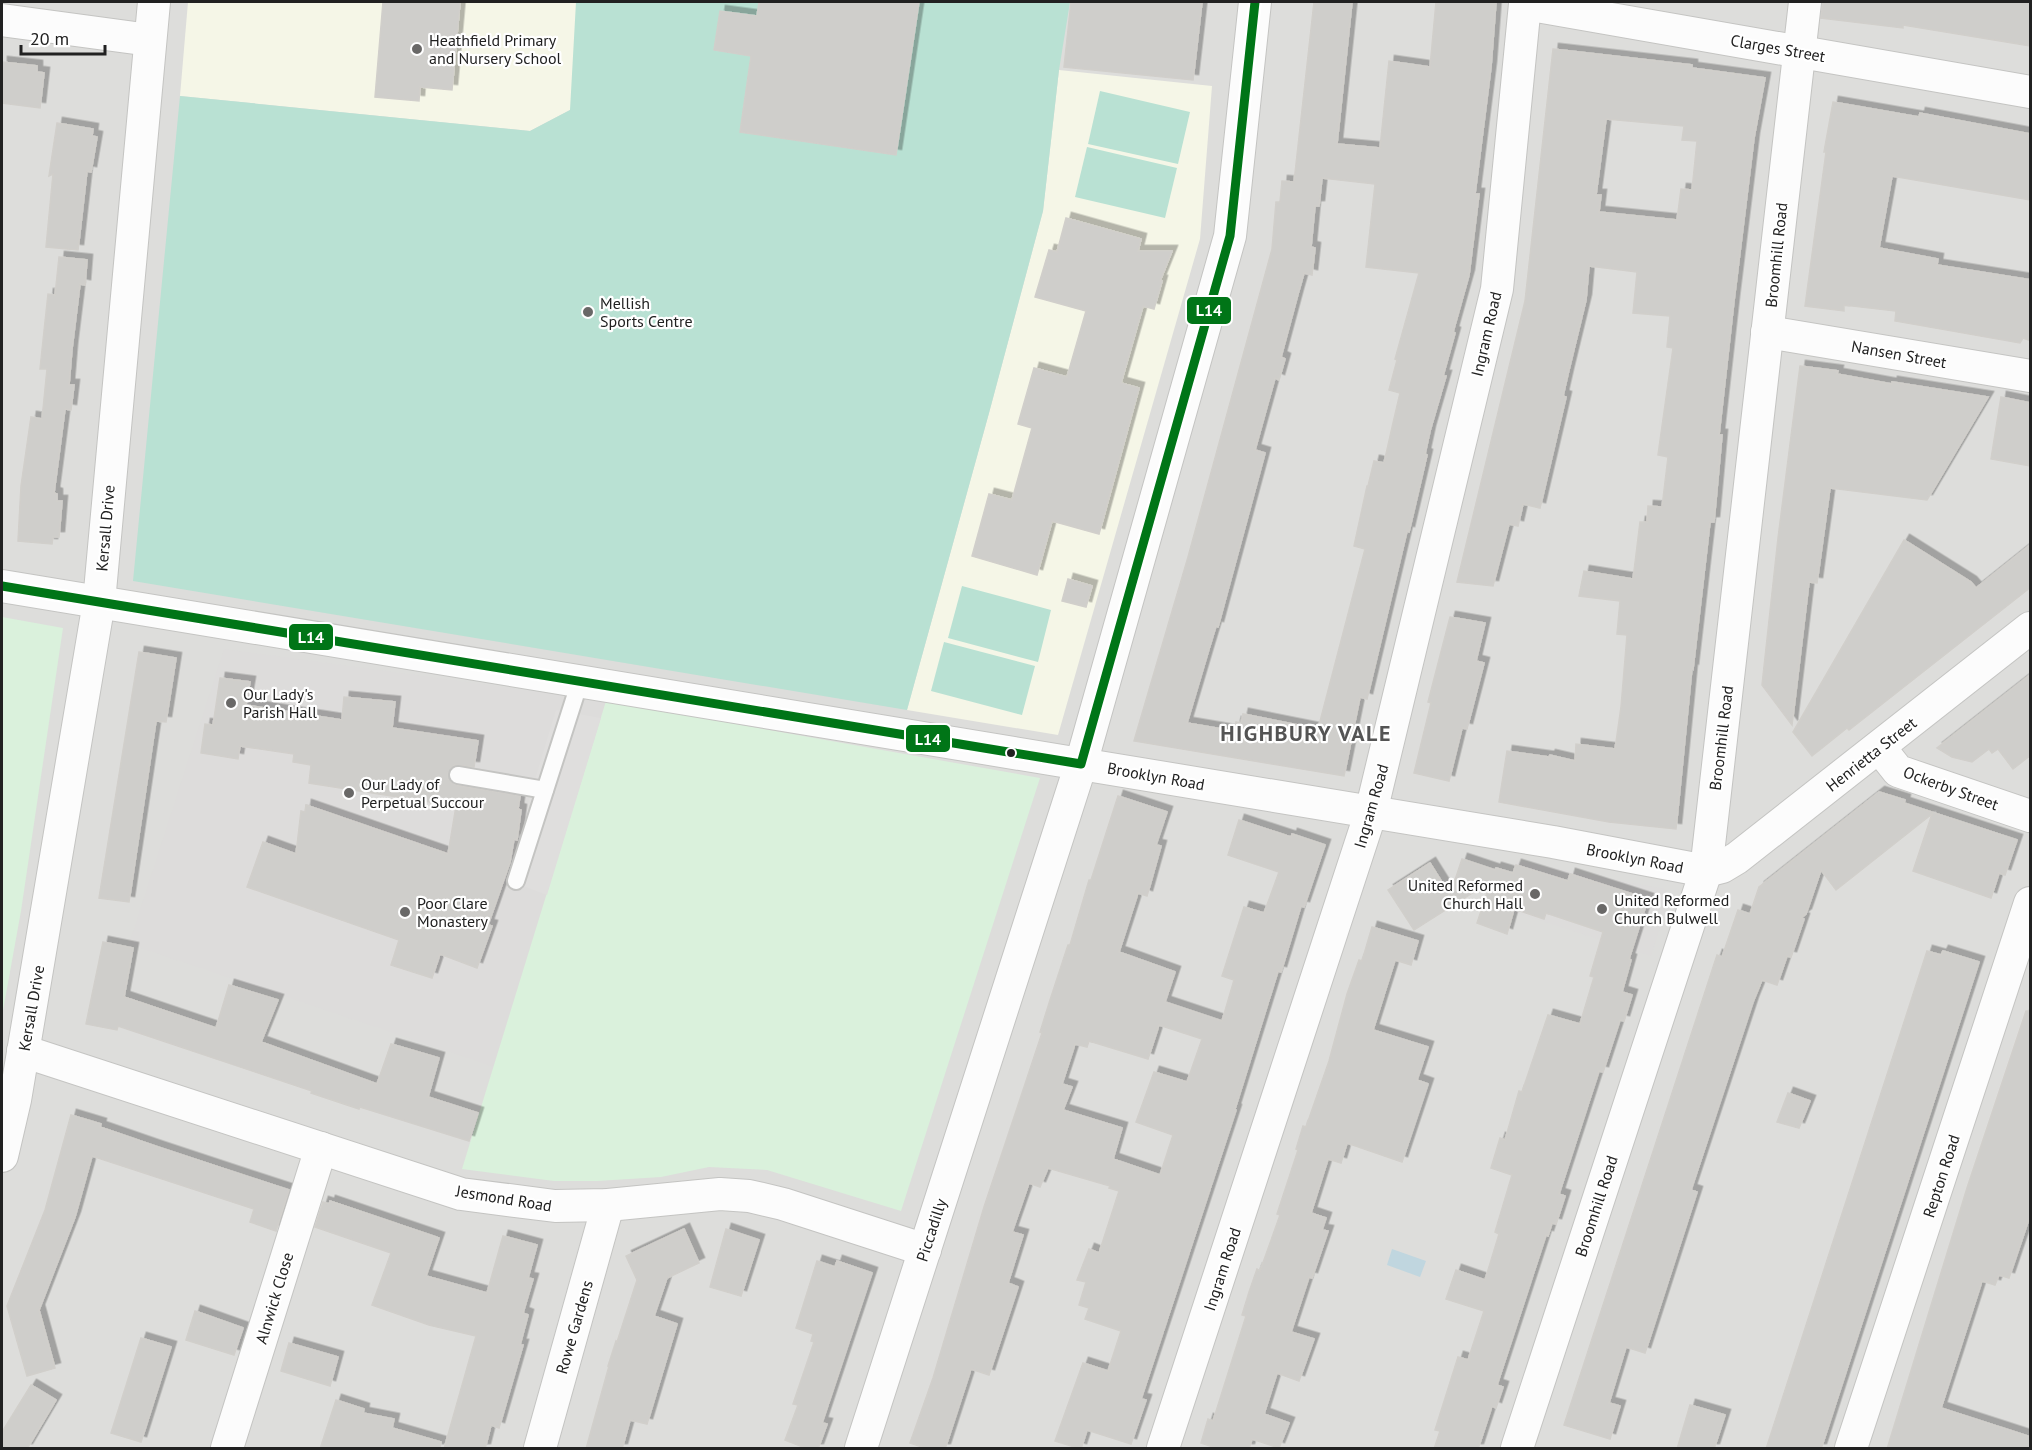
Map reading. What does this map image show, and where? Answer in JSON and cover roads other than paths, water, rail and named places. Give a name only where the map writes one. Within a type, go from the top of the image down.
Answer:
[{"type":"street","name":"Kersall Drive","points":[[2,1156],[15,1100],[99,602],[154,2]]},
{"type":"street","name":"Piccadilly","points":[[861,1449],[1081,764],[1230,236],[1255,2]]},
{"type":"street","name":"Broomhill Road","points":[[1519,1448],[1706,871],[1805,2]]},
{"type":"street","name":"Clarges Street","points":[[1525,4],[2031,92]]},
{"type":"street","name":"Ingram Road","points":[[1163,1449],[1371,812],[1497,288],[1525,4]]},
{"type":"street","points":[[2,20],[150,40]]},
{"type":"street","name":"Nansen Street","points":[[1767,332],[2031,376]]},
{"type":"street","name":"Brooklyn Road","points":[[2,586],[1553,842],[1706,871]]},
{"type":"street","name":"Henrietta Street","points":[[1706,871],[1722,867],[1737,858],[2031,628]]},
{"type":"street","name":"Ockerby Street","points":[[1879,747],[1898,771],[2031,816]]},
{"type":"street","name":"Repton Road","points":[[1851,1449],[2031,903]]},
{"type":"street","name":"Jesmond Road","points":[[23,1051],[461,1194],[555,1206],[608,1205],[720,1194],[749,1196],[783,1203],[925,1250]]},
{"type":"street","name":"Alnwick Close","points":[[227,1449],[321,1148]]},
{"type":"street","name":"Rowe Gardens","points":[[540,1449],[608,1205]]},
{"type":"lane","points":[[516,881],[580,681]]},
{"type":"lane","points":[[459,775],[545,790]]},
{"type":"water","points":[[1392,1249],[1426,1261],[1420,1277],[1387,1265]]},
{"type":"place","name":"Heathfield Primary and Nursery School","points":[[417,49]]},
{"type":"place","name":"Mellish Sports Centre","points":[[588,312]]},
{"type":"place","name":"Our Lady's Parish Hall","points":[[231,703]]},
{"type":"place","name":"Our Lady of Perpetual Succour","points":[[349,793]]},
{"type":"place","name":"United Reformed Church Hall","points":[[1535,894]]},
{"type":"place","name":"United Reformed Church Bulwell","points":[[1602,909]]},
{"type":"place","name":"Poor Clare Monastery","points":[[405,912]]},
{"type":"district","name":"HIGHBURY VALE","points":[[1306,733]]}]
